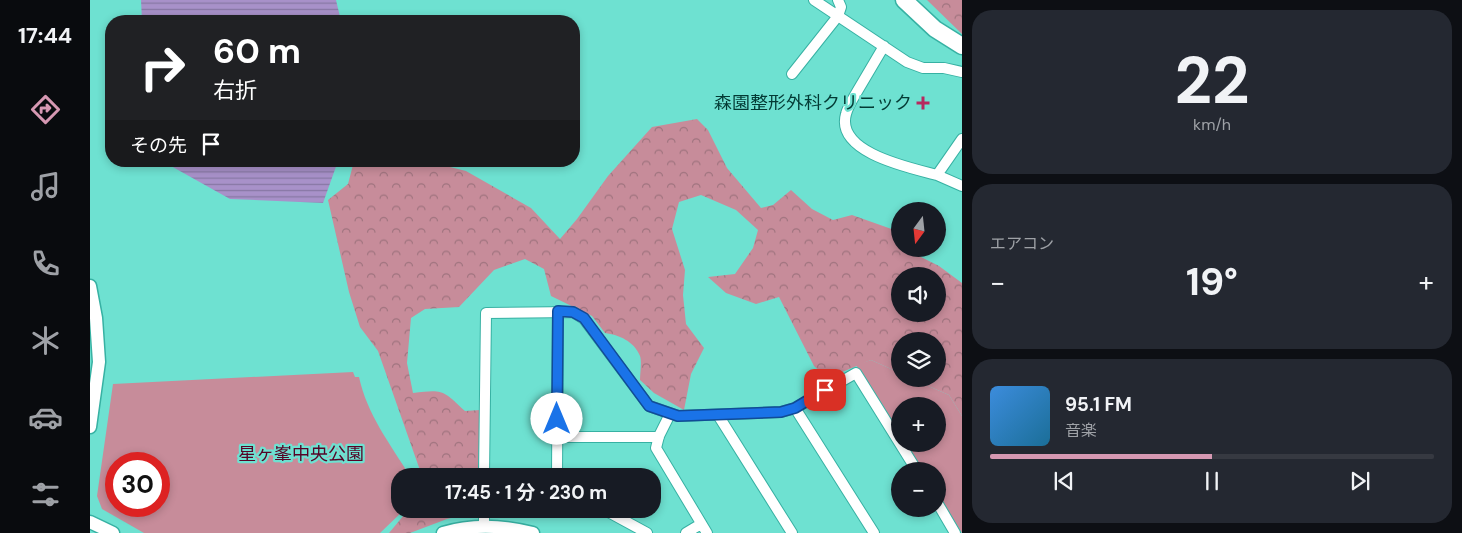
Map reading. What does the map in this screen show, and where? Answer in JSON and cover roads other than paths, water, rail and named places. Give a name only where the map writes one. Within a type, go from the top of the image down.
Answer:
[{"type":"main road","points":[[904,0],[935,29],[962,46]]},
{"type":"street","points":[[814,0],[907,62],[923,68],[944,68],[962,72]]},
{"type":"street","points":[[792,74],[838,16],[841,7],[838,0]]},
{"type":"street","points":[[884,46],[845,114],[846,129],[850,137],[866,151],[895,164],[936,175],[962,186]]},
{"type":"street","points":[[936,175],[962,139]]},
{"type":"street","points":[[90,286],[96,318],[99,362],[90,427]]},
{"type":"street","points":[[557,468],[558,311]]},
{"type":"street","points":[[484,468],[486,313],[558,311],[573,312],[584,318],[649,406],[678,416],[781,412],[795,408],[856,372],[911,462]]},
{"type":"street","points":[[795,408],[874,533]]},
{"type":"street","points":[[670,414],[659,436],[656,448],[707,533]]},
{"type":"street","points":[[718,415],[792,533]]},
{"type":"street","points":[[557,437],[659,436]]},
{"type":"street","points":[[946,517],[955,533]]},
{"type":"street","points":[[484,518],[484,527]]},
{"type":"street","points":[[620,518],[647,533]]},
{"type":"street","points":[[90,522],[113,533]]},
{"type":"street","points":[[686,533],[701,524]]},
{"type":"street","points":[[443,533],[484,527],[533,533]]},
{"type":"place","name":"森園整形外科クリニック","points":[[923,103]]},
{"type":"park label","name":"星ヶ峯中央公園","points":[[301,454]]}]
